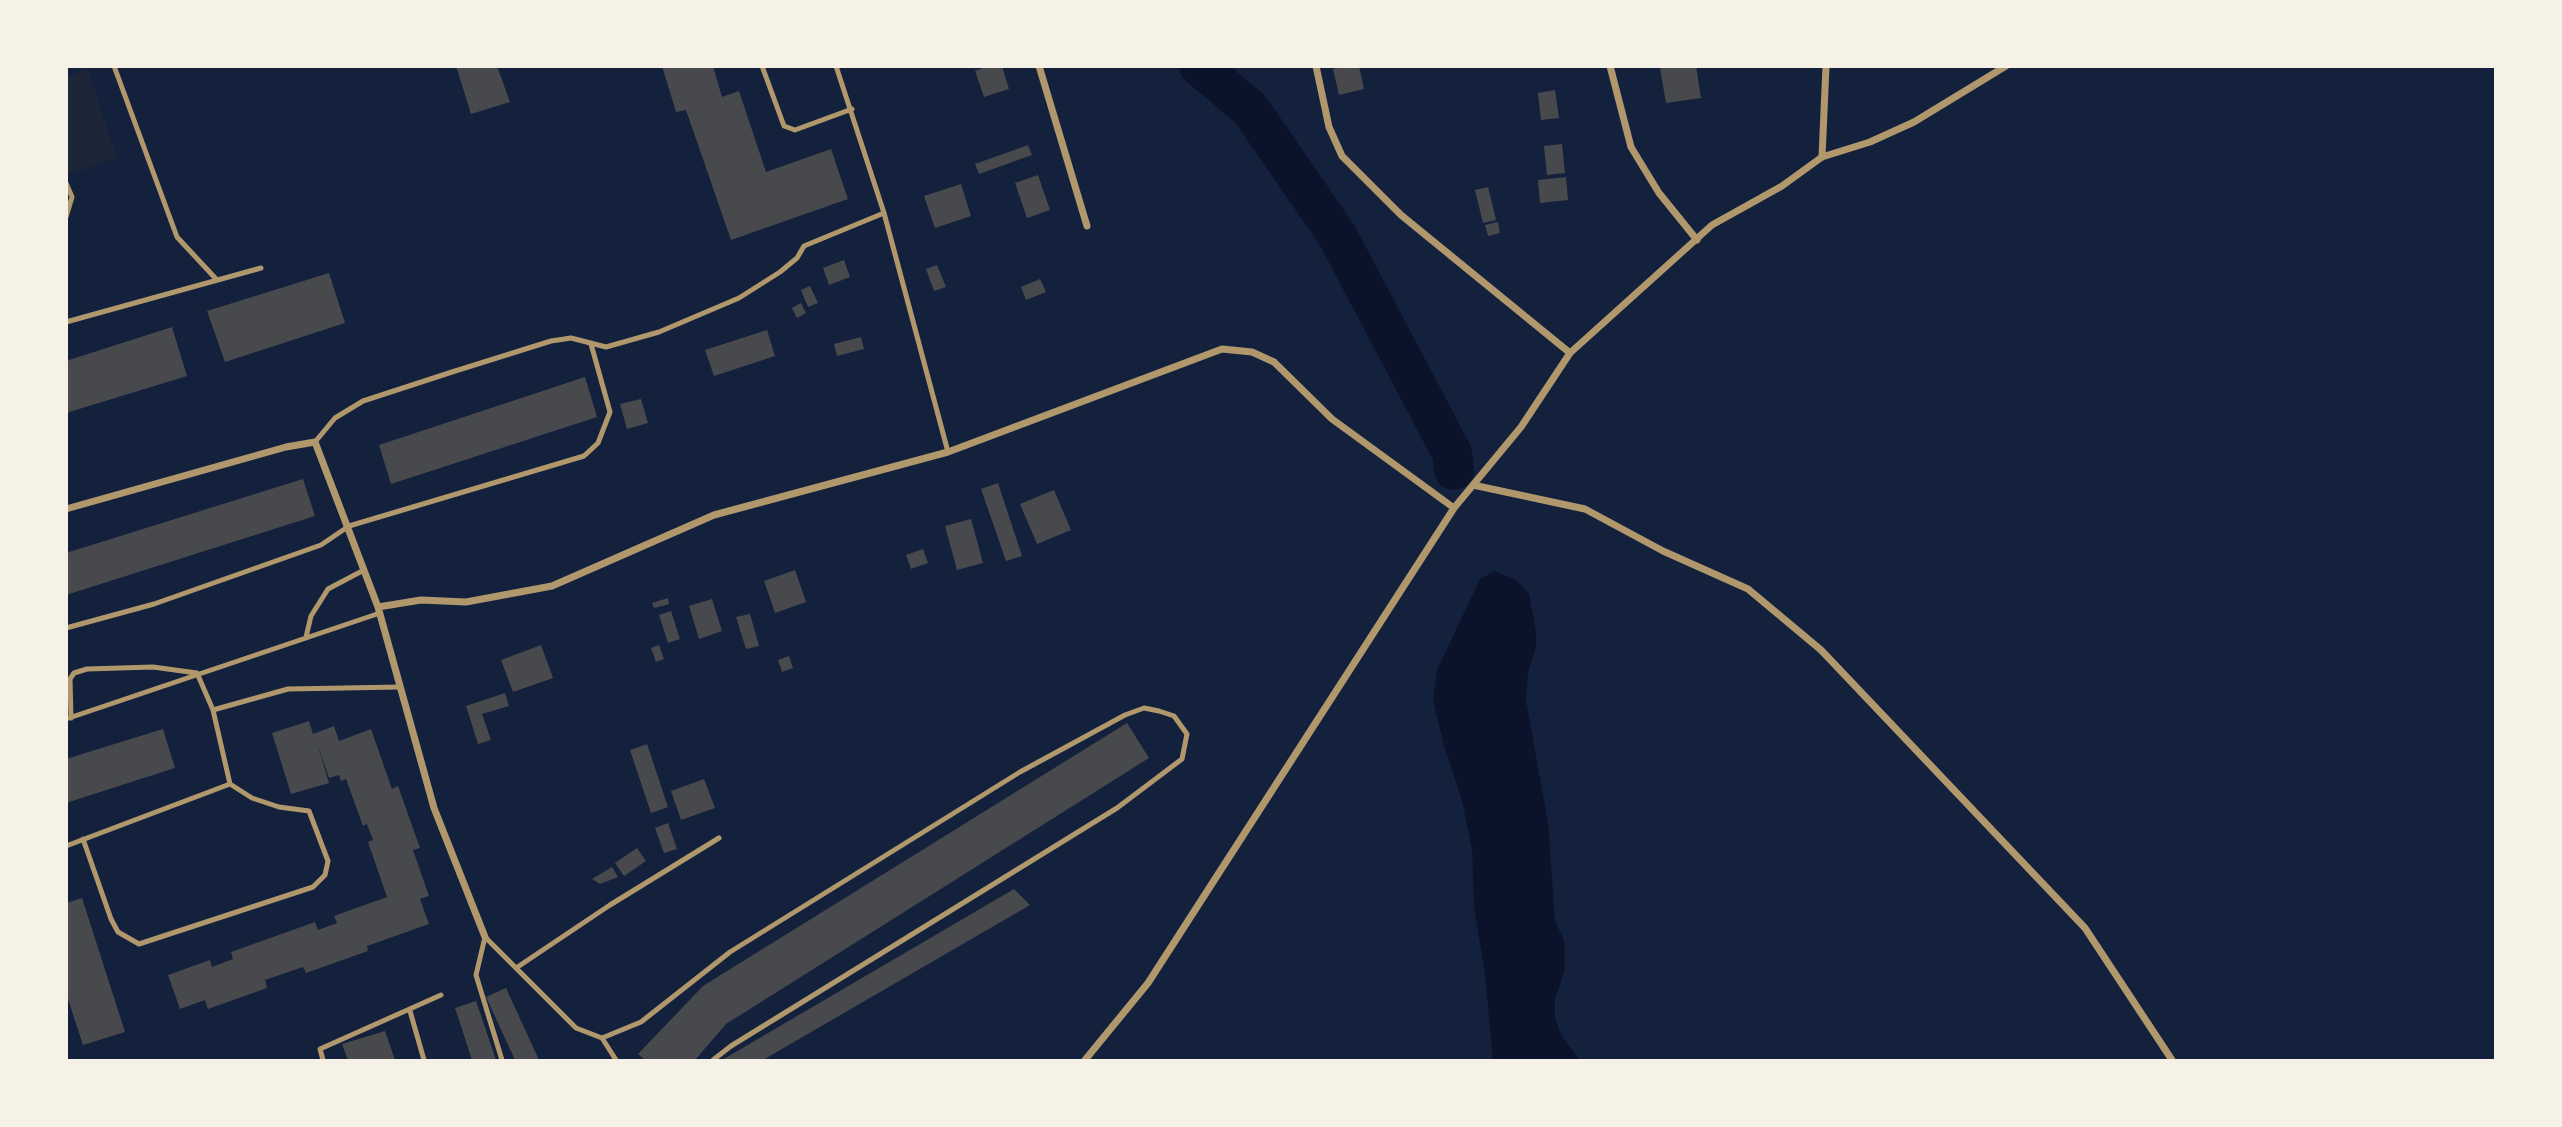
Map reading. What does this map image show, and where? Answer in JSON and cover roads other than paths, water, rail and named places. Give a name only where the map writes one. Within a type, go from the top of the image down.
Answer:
[{"type":"street","points":[[1039,66],[1087,226]]},
{"type":"street","points":[[1316,66],[1329,127],[1342,156],[1401,215],[1570,353]]},
{"type":"street","points":[[1610,66],[1631,147],[1659,193],[1696,240]]},
{"type":"street","points":[[1822,157],[1826,66]]},
{"type":"street","points":[[1085,1060],[1148,983],[1454,508],[1521,427],[1570,353],[1712,225],[1782,186],[1822,157],[1870,142],[1914,121],[2006,66]]},
{"type":"street","points":[[379,610],[421,600],[466,603],[552,586],[714,515],[948,452],[1222,349],[1252,352],[1274,362],[1332,419],[1454,508]]},
{"type":"street","points":[[66,509],[286,447],[315,442],[379,610],[434,808],[485,937]]},
{"type":"street","points":[[1473,485],[1585,509],[1663,551],[1748,589],[1821,650],[2085,928],[2172,1060]]},
{"type":"lane","points":[[114,66],[177,237],[217,280]]},
{"type":"lane","points":[[762,66],[784,126],[795,130],[852,109]]},
{"type":"lane","points":[[836,66],[884,213],[948,452]]},
{"type":"lane","points":[[1986,66],[1991,75]]},
{"type":"lane","points":[[66,183],[72,197],[66,217]]},
{"type":"lane","points":[[315,442],[335,418],[363,401],[551,341],[571,338],[606,347],[622,344],[739,298],[780,272],[797,258],[804,246],[884,213]]},
{"type":"lane","points":[[66,323],[261,268]]},
{"type":"lane","points":[[66,628],[153,604],[321,545],[349,526],[584,456],[598,443],[610,412],[591,344]]},
{"type":"lane","points":[[306,637],[311,616],[328,589],[365,570]]},
{"type":"lane","points":[[74,673],[70,679],[69,718],[379,610]]},
{"type":"lane","points":[[66,671],[74,673],[153,667],[197,673]]},
{"type":"lane","points":[[83,839],[111,919],[118,932],[139,944],[313,887],[325,875],[328,861],[309,811],[261,801],[230,784],[213,710],[197,673]]},
{"type":"lane","points":[[213,710],[288,689],[400,687]]},
{"type":"lane","points":[[601,1038],[641,1022],[742,945],[1020,772],[1125,715],[1144,708],[1159,711],[1174,716],[1187,734],[1182,759],[1118,808],[731,1046],[713,1060]]},
{"type":"lane","points":[[66,846],[230,784]]},
{"type":"lane","points":[[516,968],[610,905],[719,838]]},
{"type":"lane","points":[[485,937],[576,1028],[601,1038],[616,1060]]},
{"type":"lane","points":[[485,937],[475,975],[502,1060]]},
{"type":"lane","points":[[323,1060],[320,1049],[441,995]]},
{"type":"lane","points":[[410,1011],[425,1060]]},
{"type":"waterway","points":[[1199,66],[1250,109],[1337,235],[1452,453],[1454,470]]}]
